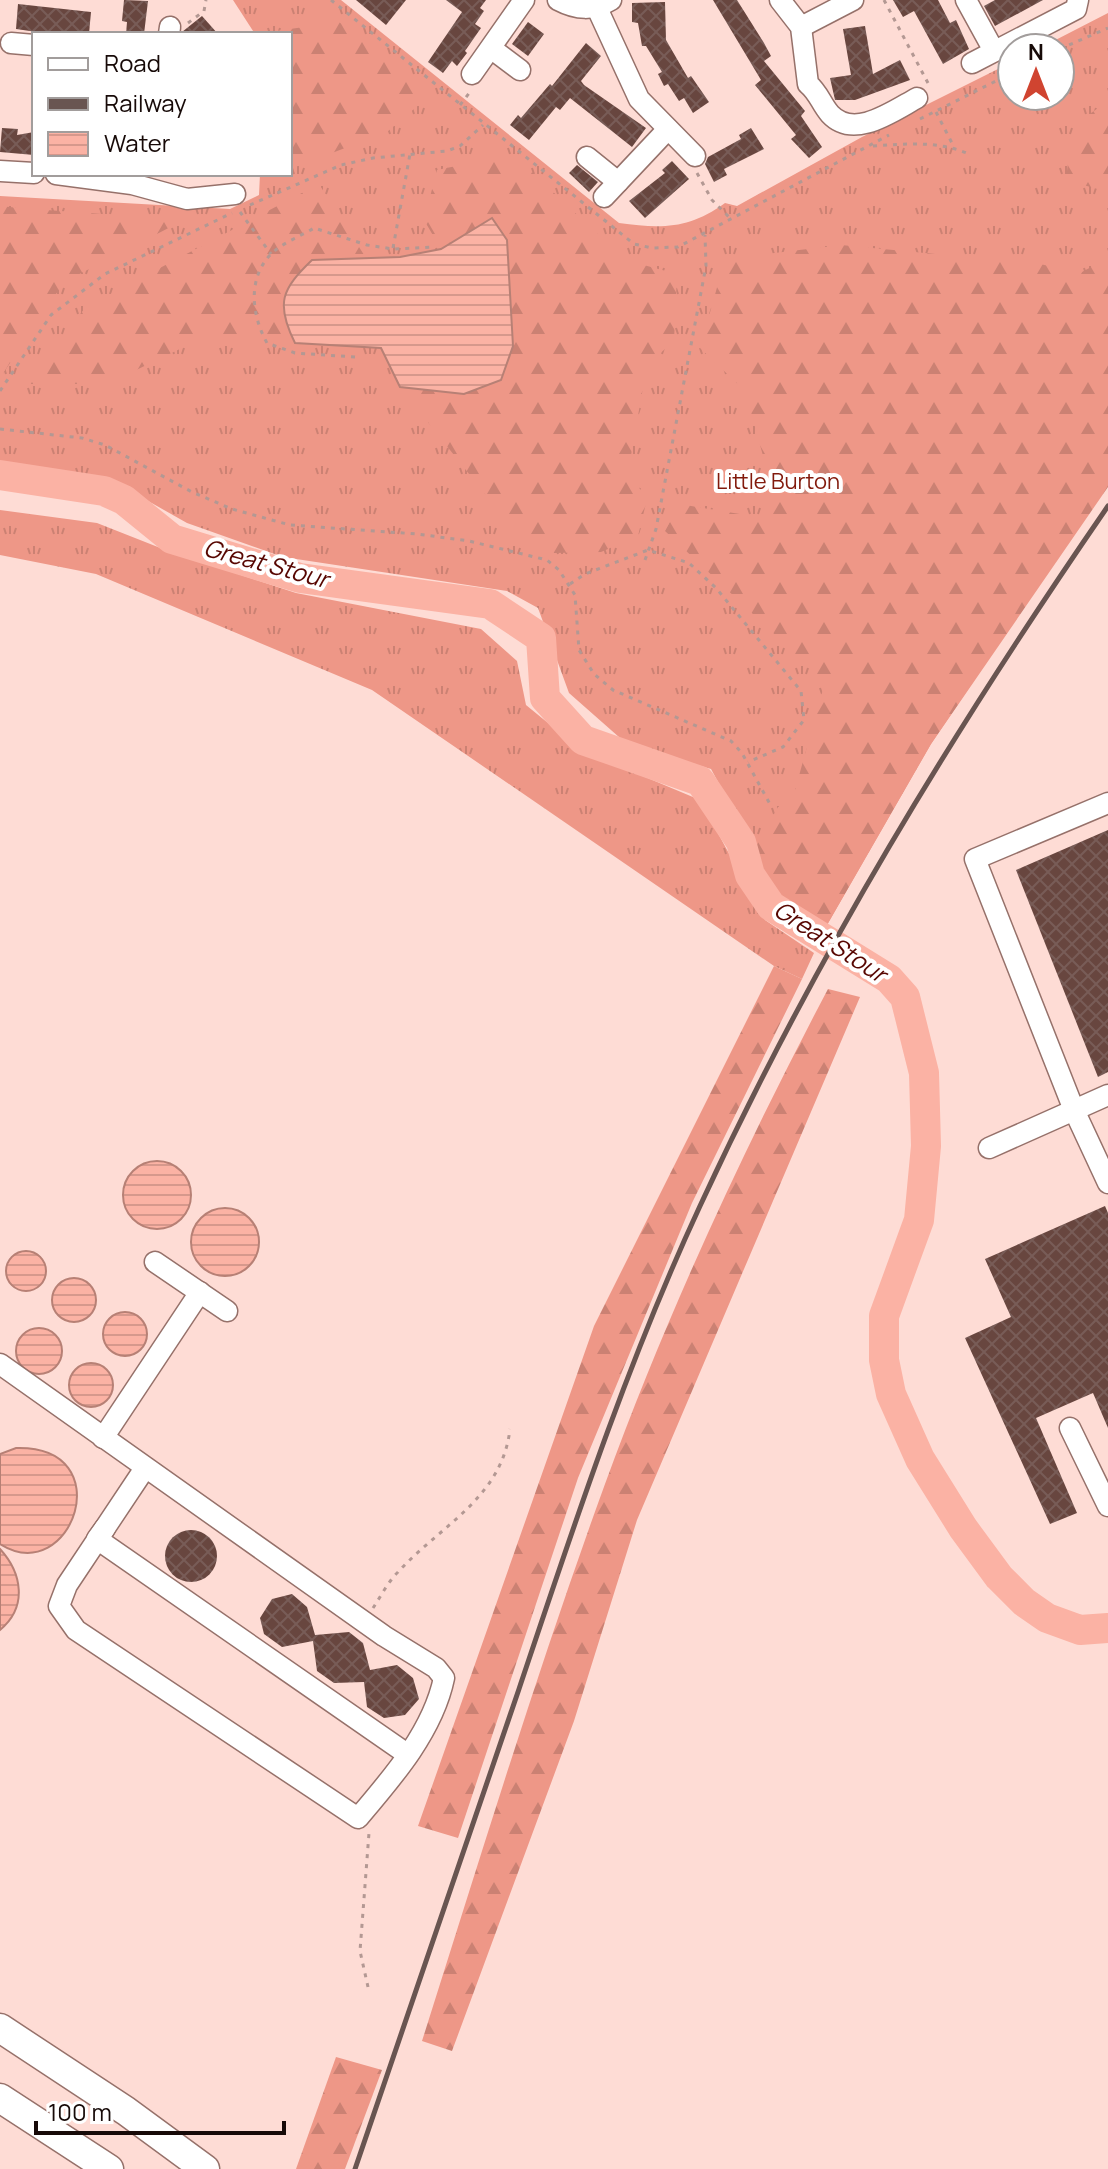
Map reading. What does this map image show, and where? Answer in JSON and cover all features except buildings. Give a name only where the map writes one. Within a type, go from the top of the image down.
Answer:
[{"type":"highway","points":[[0,2028],[126,2111],[205,2169]]},
{"type":"highway","points":[[0,2098],[109,2169]]},
{"type":"street","points":[[472,74],[524,0]]},
{"type":"street","points":[[558,0],[582,8],[604,4],[635,92],[695,156]]},
{"type":"street","points":[[780,0],[801,27],[808,84],[815,89],[833,118],[848,123],[876,120],[927,96]]},
{"type":"street","points":[[801,27],[853,0]]},
{"type":"street","points":[[966,0],[994,51]]},
{"type":"street","points":[[972,63],[1076,9],[1078,0]]},
{"type":"street","points":[[11,43],[32,45]]},
{"type":"street","points":[[492,49],[520,70]]},
{"type":"street","points":[[587,157],[611,189],[668,129]]},
{"type":"street","points":[[0,171],[32,173]]},
{"type":"street","points":[[86,176],[187,199],[237,202]]},
{"type":"street","points":[[1108,803],[975,859],[1074,1110],[1108,1183]]},
{"type":"street","points":[[989,1148],[1108,1095]]},
{"type":"street","points":[[155,1262],[227,1311]]},
{"type":"street","points":[[103,1438],[200,1292]]},
{"type":"street","points":[[0,1364],[364,1621],[436,1668],[444,1678],[439,1705],[407,1754],[358,1818],[69,1623],[59,1606],[67,1585],[145,1468]]},
{"type":"street","points":[[1070,1428],[1108,1506]]},
{"type":"street","points":[[97,1539],[407,1754]]},
{"type":"path","points":[[169,31],[204,11],[206,0]]},
{"type":"path","points":[[331,0],[496,134]]},
{"type":"path","points":[[884,0],[927,96],[954,147]]},
{"type":"path","points":[[1076,42],[1108,28]]},
{"type":"path","points":[[908,125],[996,81]]},
{"type":"path","points":[[0,391],[51,315],[105,274],[237,202],[341,165],[436,153],[460,146],[484,124]]},
{"type":"path","points":[[714,228],[895,132]]},
{"type":"path","points":[[869,146],[928,143],[954,147],[971,155]]},
{"type":"path","points":[[393,249],[410,154]]},
{"type":"path","points":[[695,156],[691,162],[712,200],[730,218]]},
{"type":"path","points":[[237,202],[271,254]]},
{"type":"path","points":[[355,357],[295,353],[267,343],[255,321],[255,280],[271,254],[314,228],[393,249],[433,247]]},
{"type":"path","points":[[645,560],[656,529],[706,266],[705,233]]},
{"type":"path","points":[[0,429],[82,438],[105,445],[192,492],[243,513],[290,525],[417,534],[547,560],[575,595],[579,650],[594,674],[613,690],[731,741],[748,762],[771,806]]},
{"type":"path","points":[[569,584],[585,574],[648,550],[689,563],[716,588],[801,691],[804,720],[783,747],[748,762]]},
{"type":"path","points":[[364,1621],[397,1572],[451,1524],[497,1474],[507,1456],[510,1429]]},
{"type":"path","points":[[358,1818],[369,1830],[370,1846],[360,1951],[368,1987]]},
{"type":"green space","name":"Little Burton","points":[[233,0],[341,0],[619,223],[662,226],[699,218],[725,203],[737,206],[862,137],[996,70],[996,112],[1076,112],[1076,32],[1071,32],[1108,13],[1108,482],[931,744],[827,925],[782,900],[711,769],[628,745],[569,693],[538,608],[507,591],[283,557],[187,523],[118,484],[0,466],[0,196],[230,209],[259,195],[260,176],[292,176],[292,32],[254,32]]},
{"type":"green space","points":[[339,22],[435,91],[387,132],[292,168],[292,32],[269,32]]},
{"type":"green space","points":[[1108,104],[1108,192],[1066,180],[1076,134],[1088,116]]},
{"type":"green space","points":[[513,154],[625,260],[677,274],[674,341],[647,365],[628,472],[647,499],[638,536],[601,552],[554,553],[500,513],[400,387],[464,394],[501,380],[491,218],[441,249],[424,220],[437,170]]},
{"type":"green space","points":[[319,184],[366,258],[312,260],[283,319],[295,343],[209,335],[107,384],[22,384],[86,307]]},
{"type":"green space","points":[[0,206],[184,220],[64,282],[0,378]]},
{"type":"green space","points":[[841,245],[1040,264],[1080,273],[1108,258],[1108,487],[931,744],[827,925],[782,900],[753,852],[778,807],[792,801],[825,682],[665,531],[679,504],[764,518],[767,470],[745,391],[700,348],[725,259]]},
{"type":"green space","points":[[0,510],[97,523],[168,551],[296,593],[481,629],[517,661],[526,705],[581,750],[700,800],[765,920],[814,953],[802,979],[774,966],[372,690],[96,574],[0,555]]},
{"type":"green space","points":[[774,966],[802,979],[692,1203],[578,1478],[458,1838],[418,1826],[594,1326]]},
{"type":"green space","points":[[828,989],[860,997],[637,1520],[574,1721],[452,2051],[422,2041],[533,1692],[629,1421],[708,1233]]},
{"type":"green space","points":[[336,2057],[382,2070],[345,2169],[296,2169]]},
{"type":"water","points":[[492,218],[507,240],[513,346],[501,380],[464,394],[400,387],[381,348],[295,343],[285,317],[285,297],[288,288],[312,260],[400,257],[441,249]]},
{"type":"water","points":[[150,1161],[164,1161],[176,1166],[186,1176],[191,1195],[186,1214],[176,1224],[164,1229],[150,1229],[138,1224],[128,1214],[123,1202],[123,1188],[128,1176],[138,1166]]},
{"type":"water","points":[[225,1208],[249,1218],[259,1242],[249,1266],[225,1276],[201,1266],[191,1242],[201,1218]]},
{"type":"water","points":[[26,1251],[40,1257],[46,1271],[40,1285],[26,1291],[12,1285],[6,1271],[12,1257]]},
{"type":"water","points":[[74,1278],[90,1284],[96,1300],[90,1316],[74,1322],[58,1316],[52,1300],[58,1284]]},
{"type":"water","points":[[125,1312],[141,1318],[147,1334],[141,1350],[125,1356],[109,1350],[103,1334],[109,1318]]},
{"type":"water","points":[[39,1328],[55,1335],[62,1351],[55,1367],[39,1374],[23,1367],[16,1351],[23,1335]]},
{"type":"water","points":[[91,1363],[106,1370],[113,1385],[106,1400],[91,1407],[76,1400],[69,1385],[76,1370]]},
{"type":"water","points":[[16,1448],[49,1453],[68,1468],[77,1489],[75,1512],[65,1533],[48,1548],[26,1553],[0,1544],[0,1454]]},
{"type":"water","points":[[0,1549],[13,1569],[19,1590],[15,1611],[0,1630]]},
{"type":"waterway","name":"Great Stour","points":[[0,475],[104,491],[124,500],[172,539],[300,578],[490,604],[541,638],[545,698],[583,740],[700,781],[741,842],[750,875],[771,906],[889,979],[905,997],[924,1073],[926,1146],[919,1220],[884,1316],[884,1360],[891,1394],[920,1459],[963,1528],[999,1577],[1024,1602],[1047,1618],[1080,1630],[1108,1628]]},
{"type":"railway","points":[[355,2169],[603,1445],[649,1325],[700,1206],[790,1023],[889,847],[995,675],[1108,506]]}]
